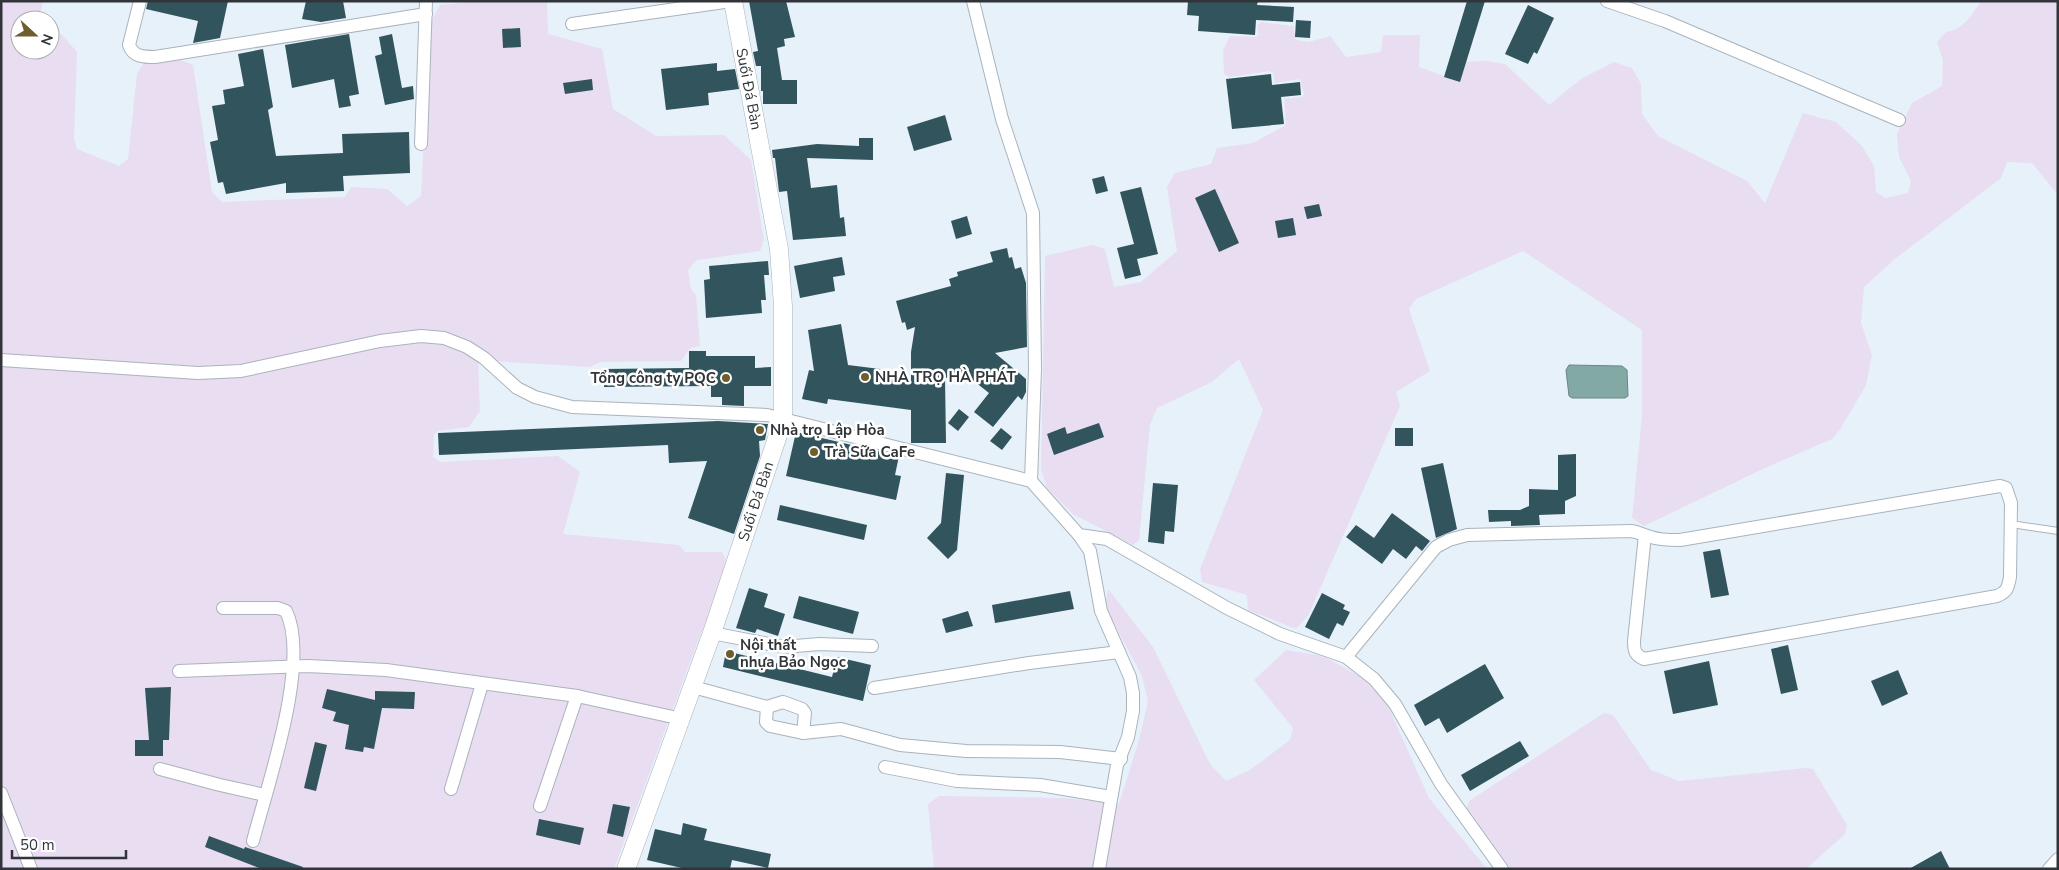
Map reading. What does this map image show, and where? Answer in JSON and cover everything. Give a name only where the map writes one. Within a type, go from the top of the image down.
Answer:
[{"type":"street","points":[[140,1],[129,45],[131,50],[140,57],[155,57],[426,7],[421,144]]},
{"type":"street","points":[[572,24],[732,1]]},
{"type":"street","name":"Suối Đá Bàn","points":[[629,869],[712,633],[783,420],[783,306],[779,249],[732,1]]},
{"type":"street","points":[[973,1],[1002,120],[1033,213],[1035,369],[1031,481]]},
{"type":"street","points":[[1607,1],[1665,20],[1899,120]]},
{"type":"street","points":[[1,360],[198,373],[241,371],[380,341],[421,336],[444,338],[467,347],[484,358],[517,388],[536,397],[572,407],[767,415],[1031,481],[1079,535],[1090,551],[1100,611],[1130,677],[1133,693],[1133,711],[1128,738],[1118,765],[1099,869]]},
{"type":"street","points":[[1346,657],[1436,547],[1449,540],[1467,535],[1631,531],[1645,535],[1652,538],[1680,540],[1703,538],[2000,486],[2006,488],[2009,498],[2011,524],[2010,578],[2004,593],[1997,596],[1644,659],[1634,651],[1634,641],[1645,535]]},
{"type":"street","points":[[1079,535],[1107,539],[1227,608],[1280,634],[1346,657],[1374,679],[1395,704],[1440,784],[1502,869]]},
{"type":"street","points":[[223,608],[278,608],[286,611],[292,622],[293,666],[289,703],[253,841]]},
{"type":"street","points":[[712,633],[784,647],[819,644],[872,646]]},
{"type":"street","points":[[874,688],[1029,663],[1119,652]]},
{"type":"street","points":[[178,671],[293,666],[386,670],[577,696],[682,719]]},
{"type":"street","points":[[452,788],[482,684]]},
{"type":"street","points":[[693,687],[767,707],[783,702],[802,709],[805,713],[802,734]]},
{"type":"street","points":[[540,806],[577,696]]},
{"type":"street","points":[[767,707],[766,722],[770,726],[802,734],[842,729],[900,745],[966,751],[1060,752],[1121,759]]},
{"type":"street","points":[[885,767],[957,781],[1040,785],[1111,797]]},
{"type":"street","points":[[160,768],[220,785],[265,794]]},
{"type":"street","points":[[1,793],[31,869]]},
{"type":"street","points":[[2049,869],[2058,859]]},
{"type":"lane","points":[[2011,524],[2058,531]]},
{"type":"shaded area","points":[[1,1],[43,1],[41,10],[10,10],[10,60],[60,60],[60,34],[62,35],[77,52],[74,139],[77,149],[119,166],[128,159],[137,74],[143,64],[181,60],[193,65],[212,192],[222,202],[345,197],[351,187],[387,189],[407,206],[421,196],[430,24],[440,5],[480,1],[547,1],[548,34],[602,49],[613,109],[656,136],[724,135],[751,160],[764,240],[760,251],[697,260],[688,270],[691,289],[696,295],[700,346],[690,348],[681,361],[600,362],[590,367],[478,360],[480,411],[469,427],[438,431],[434,435],[433,457],[440,462],[558,456],[580,472],[563,534],[679,545],[685,552],[722,552],[729,566],[696,646],[614,869],[1,869]]},
{"type":"shaded area","points":[[1981,1],[2058,1],[2058,195],[2032,163],[2007,162],[2001,178],[1895,259],[1864,287],[1861,323],[1872,355],[1866,385],[1841,428],[1832,439],[1767,467],[1644,526],[1632,518],[1642,416],[1642,330],[1523,251],[1416,299],[1409,309],[1430,371],[1396,392],[1400,406],[1308,616],[1296,629],[1248,610],[1247,595],[1202,582],[1200,569],[1263,410],[1239,359],[1212,382],[1157,408],[1150,425],[1139,540],[1133,545],[1073,514],[1047,488],[1041,469],[1045,256],[1092,245],[1105,249],[1114,287],[1141,282],[1177,251],[1167,187],[1175,173],[1211,164],[1217,148],[1253,143],[1284,126],[1286,124],[1284,99],[1302,97],[1304,94],[1300,79],[1275,83],[1273,73],[1270,71],[1229,77],[1224,74],[1223,50],[1230,36],[1256,37],[1258,35],[1258,25],[1261,22],[1293,26],[1296,40],[1309,42],[1330,36],[1346,57],[1381,52],[1383,35],[1420,35],[1419,67],[1460,82],[1466,62],[1487,61],[1505,64],[1549,105],[1581,79],[1614,62],[1632,68],[1641,84],[1642,114],[1658,136],[1747,181],[1765,203],[1803,113],[1836,122],[1862,146],[1874,166],[1876,192],[1885,198],[1908,193],[1911,181],[1899,157],[1897,134],[1912,103],[1942,86],[1943,60],[1937,42],[1946,32],[1958,28],[1967,21]]},
{"type":"shaded area","points":[[1569,365],[1622,366],[1627,370],[1628,396],[1625,398],[1572,398],[1569,396],[1566,370]]},
{"type":"shaded area","points":[[1108,589],[1153,647],[1210,764],[1226,781],[1250,770],[1290,740],[1293,728],[1254,680],[1286,650],[1323,656],[1363,678],[1388,706],[1429,798],[1487,869],[934,869],[928,804],[939,796],[1064,798],[1119,804],[1139,740],[1148,701],[1142,676],[1105,607]]},
{"type":"shaded area","points":[[1604,713],[1613,715],[1651,770],[1679,781],[1806,768],[1813,769],[1847,825],[1845,834],[1806,869],[1511,869],[1466,811],[1469,801]]},
{"type":"building","points":[[148,1],[228,1],[220,38],[193,43],[198,21],[146,9]]},
{"type":"building","points":[[306,1],[343,1],[346,18],[321,22],[302,19]]},
{"type":"building","points":[[749,1],[786,1],[795,37],[784,39],[785,46],[777,48],[782,80],[797,80],[797,104],[763,104],[761,66],[756,66],[753,52],[758,51]]},
{"type":"building","points":[[1188,1],[1258,1],[1257,5],[1294,7],[1293,22],[1256,20],[1255,35],[1198,31],[1199,16],[1187,15]]},
{"type":"building","points":[[1467,1],[1485,1],[1460,82],[1444,77]]},
{"type":"building","points":[[1528,5],[1554,18],[1537,54],[1534,52],[1528,64],[1505,54]]},
{"type":"building","points":[[1296,20],[1311,21],[1310,38],[1295,37]]},
{"type":"building","points":[[520,28],[521,47],[503,48],[502,29]]},
{"type":"building","points":[[349,34],[359,94],[349,96],[351,106],[339,108],[334,79],[292,88],[285,45]]},
{"type":"building","points":[[392,34],[402,88],[413,86],[414,99],[385,105],[375,56],[382,54],[379,37]]},
{"type":"building","points":[[263,49],[273,107],[268,110],[276,156],[343,153],[342,134],[409,132],[410,173],[343,176],[344,191],[286,193],[286,183],[226,194],[223,182],[218,183],[210,142],[218,140],[212,106],[225,104],[223,90],[244,86],[238,54]]},
{"type":"building","points":[[717,63],[717,71],[735,69],[739,89],[708,93],[709,105],[666,110],[661,69]]},
{"type":"building","points":[[1271,74],[1272,85],[1300,82],[1301,95],[1281,97],[1284,124],[1232,129],[1226,79]]},
{"type":"building","points":[[592,79],[593,90],[565,94],[563,83]]},
{"type":"building","points":[[945,115],[952,140],[914,151],[907,127]]},
{"type":"building","points":[[859,138],[873,138],[873,160],[807,158],[811,188],[837,185],[840,218],[844,217],[846,236],[793,240],[787,191],[779,192],[775,158],[773,158],[772,150],[817,144],[859,146]]},
{"type":"building","points":[[1104,176],[1108,191],[1096,194],[1092,179]]},
{"type":"building","points":[[1141,187],[1158,254],[1137,259],[1141,275],[1125,279],[1117,248],[1134,244],[1120,192]]},
{"type":"building","points":[[1215,189],[1239,243],[1219,252],[1195,198]]},
{"type":"building","points":[[1319,204],[1322,216],[1307,219],[1304,207]]},
{"type":"building","points":[[967,216],[972,234],[956,239],[951,221]]},
{"type":"building","points":[[1293,218],[1296,235],[1278,238],[1275,221]]},
{"type":"building","points":[[1007,248],[1009,258],[1012,257],[1015,269],[1021,267],[1026,283],[1027,347],[995,353],[1026,379],[1026,392],[1022,400],[1018,396],[993,427],[974,412],[989,393],[965,374],[945,378],[946,443],[911,443],[911,410],[828,399],[827,404],[802,399],[809,370],[814,371],[808,330],[841,324],[848,365],[880,369],[879,376],[911,380],[911,352],[915,327],[907,330],[905,322],[902,323],[896,301],[951,286],[949,279],[958,276],[957,272],[993,262],[990,252]]},
{"type":"building","points":[[842,257],[845,275],[833,277],[835,291],[800,298],[794,266]]},
{"type":"building","points":[[768,261],[769,275],[764,275],[766,300],[761,300],[762,313],[706,318],[704,280],[710,279],[709,266]]},
{"type":"building","points":[[689,351],[706,351],[706,356],[755,356],[755,368],[771,367],[771,386],[744,386],[744,406],[722,405],[722,397],[711,397],[711,386],[604,387],[604,369],[689,368]]},
{"type":"building","points":[[959,409],[969,417],[958,431],[948,423]]},
{"type":"building","points":[[718,421],[768,424],[765,440],[759,441],[760,456],[734,534],[688,518],[707,461],[669,463],[668,445],[439,455],[438,433]]},
{"type":"building","points":[[1099,423],[1104,437],[1054,455],[1047,434],[1065,427],[1067,434]]},
{"type":"building","points":[[1001,428],[1012,437],[1002,450],[990,441]]},
{"type":"building","points":[[1395,428],[1413,428],[1413,446],[1395,446]]},
{"type":"building","points":[[796,432],[899,456],[895,475],[901,476],[896,500],[786,476]]},
{"type":"building","points":[[1576,454],[1576,496],[1565,501],[1565,514],[1539,515],[1540,525],[1511,526],[1511,521],[1489,522],[1488,510],[1520,510],[1529,506],[1529,489],[1558,490],[1558,455]]},
{"type":"building","points":[[1443,463],[1457,529],[1436,538],[1421,468]]},
{"type":"building","points":[[946,473],[964,475],[957,550],[948,559],[927,538],[941,523]]},
{"type":"building","points":[[1153,483],[1178,485],[1174,532],[1165,531],[1164,544],[1148,542]]},
{"type":"building","points":[[780,505],[867,525],[864,540],[777,520]]},
{"type":"building","points":[[1392,513],[1430,541],[1422,551],[1416,546],[1406,559],[1393,549],[1382,564],[1346,537],[1356,525],[1374,538]]},
{"type":"building","points":[[1720,549],[1729,595],[1711,598],[1703,552]]},
{"type":"building","points":[[749,588],[768,594],[764,607],[785,614],[778,636],[757,629],[755,633],[736,628]]},
{"type":"building","points":[[1070,591],[1074,609],[995,623],[992,605]]},
{"type":"building","points":[[1322,593],[1345,605],[1343,609],[1350,612],[1343,626],[1337,623],[1329,639],[1305,627]]},
{"type":"building","points":[[799,596],[859,612],[853,634],[793,618]]},
{"type":"building","points":[[968,611],[973,626],[946,633],[942,619]]},
{"type":"building","points":[[1788,645],[1798,690],[1781,694],[1771,649]]},
{"type":"building","points":[[726,651],[832,677],[837,657],[871,665],[863,701],[723,667]]},
{"type":"building","points":[[1709,661],[1718,705],[1673,714],[1664,671]]},
{"type":"building","points":[[1485,664],[1504,698],[1447,733],[1439,718],[1425,726],[1414,705]]},
{"type":"building","points":[[1898,670],[1908,694],[1882,706],[1871,681]]},
{"type":"building","points":[[171,687],[169,740],[163,740],[163,756],[135,756],[135,740],[149,740],[145,688]]},
{"type":"building","points":[[327,689],[375,700],[375,691],[415,692],[414,709],[382,708],[374,749],[364,747],[363,752],[345,749],[349,725],[333,721],[336,712],[322,708]]},
{"type":"building","points":[[1520,741],[1529,756],[1470,791],[1461,775]]},
{"type":"building","points":[[315,742],[327,745],[316,791],[304,788]]},
{"type":"building","points":[[613,804],[630,807],[623,837],[607,833]]},
{"type":"building","points":[[539,819],[584,828],[580,845],[536,835]]},
{"type":"building","points":[[683,823],[707,829],[704,840],[771,854],[768,868],[732,860],[730,869],[686,869],[647,860],[655,829],[681,835]]},
{"type":"building","points":[[209,836],[303,867],[302,869],[262,869],[205,847]]},
{"type":"building","points":[[1941,851],[1950,869],[1909,869]]},
{"type":"place","name":"NHÀ TRỌ HÀ PHÁT","points":[[865,377]]},
{"type":"place","name":"Tổng công ty PQC","points":[[726,378]]},
{"type":"place","name":"Nhà trọ Lập Hòa","points":[[760,430]]},
{"type":"place","name":"Trà Sữa CaFe","points":[[814,452]]},
{"type":"place","name":"Nội thất nhựa Bảo Ngọc","points":[[730,654]]}]
